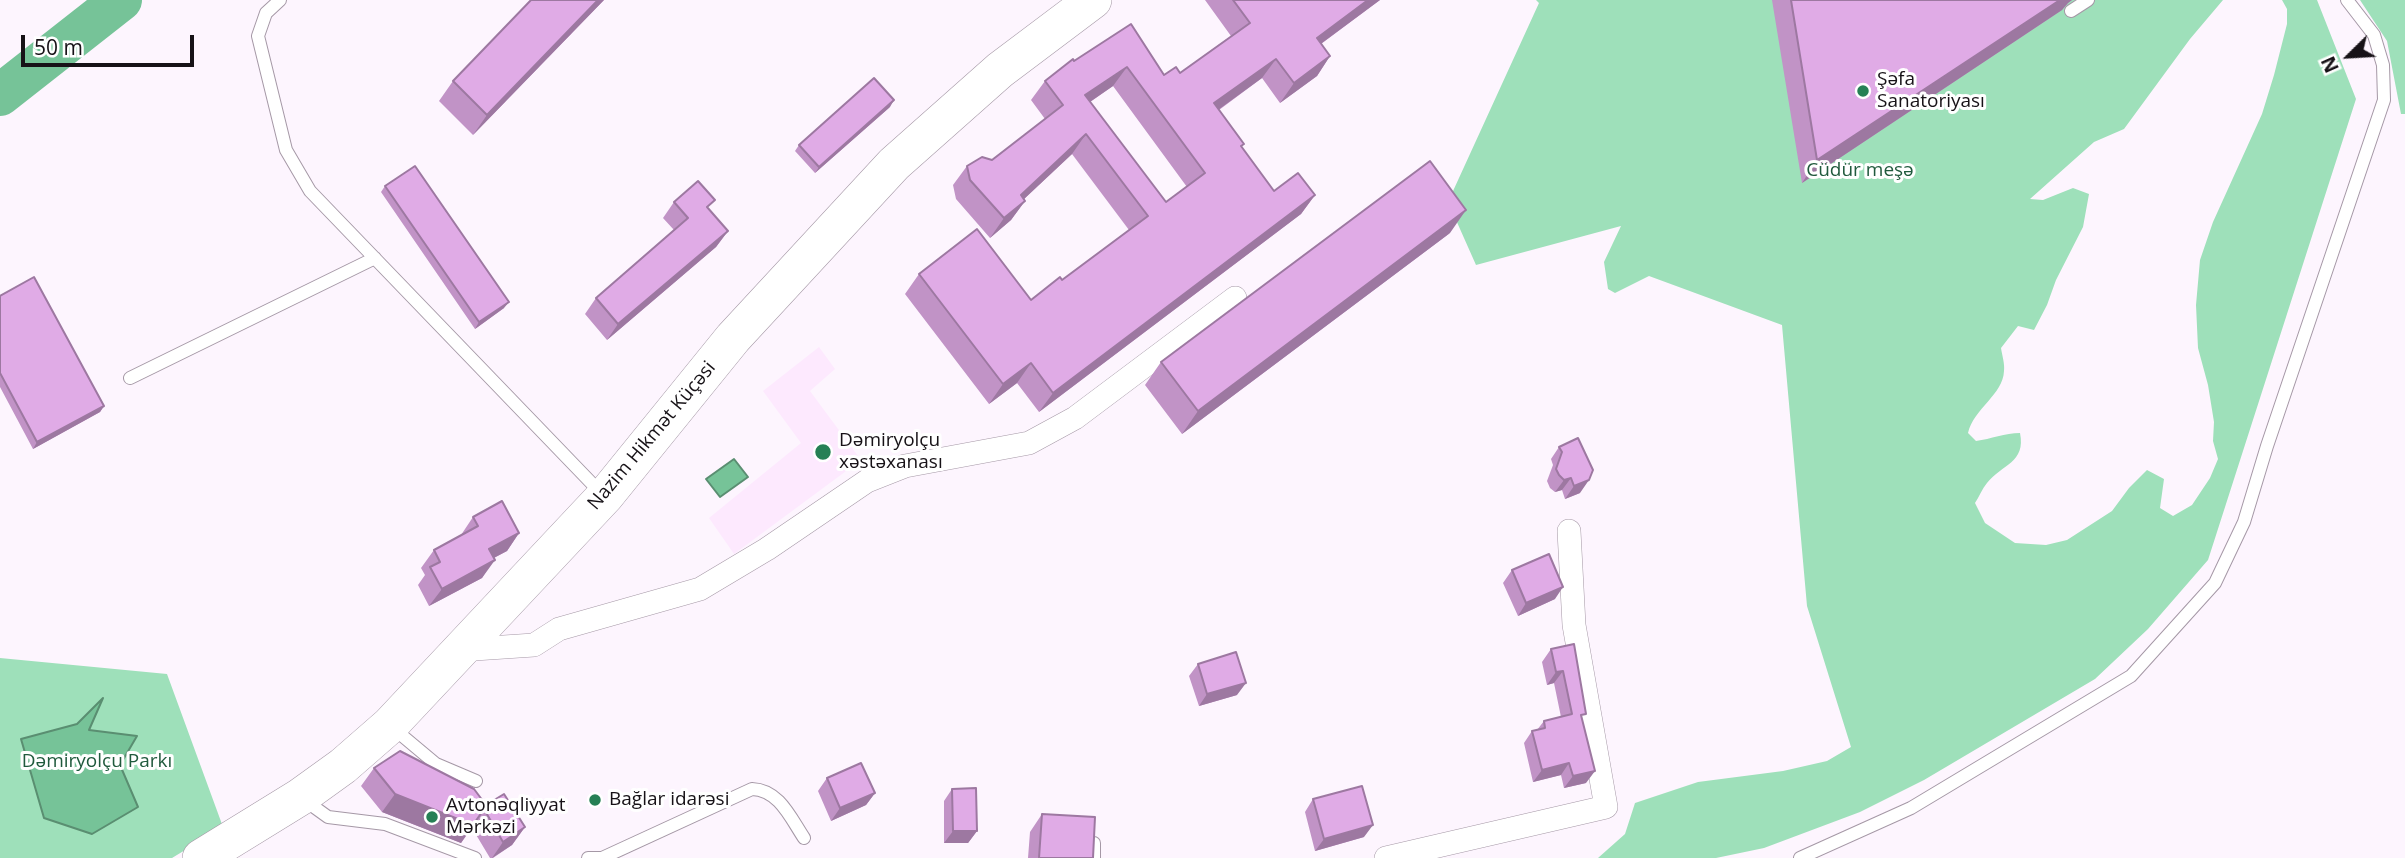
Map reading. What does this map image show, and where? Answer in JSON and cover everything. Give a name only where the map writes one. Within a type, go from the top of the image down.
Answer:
[{"type":"main road","name":"Nazim Hikmət Küçəsi","points":[[201,858],[300,797],[343,766],[390,726],[605,496],[733,338],[894,164],[1000,71],[1093,0]]},
{"type":"street","points":[[459,650],[534,645],[559,629],[700,589],[767,549],[867,481],[905,466],[1029,443],[1075,418],[1235,298]]},
{"type":"street","points":[[1386,858],[1606,807],[1574,625],[1569,531]]},
{"type":"lane","points":[[280,0],[266,13],[258,36],[286,150],[310,191],[605,496]]},
{"type":"lane","points":[[2071,11],[2088,0]]},
{"type":"lane","points":[[1800,858],[1911,808],[2131,677],[2215,583],[2244,522],[2267,446],[2384,100],[2383,65],[2374,35],[2347,0]]},
{"type":"lane","points":[[130,378],[375,258]]},
{"type":"lane","points":[[390,726],[436,764],[476,781]]},
{"type":"lane","points":[[588,858],[602,858],[752,789],[762,789],[773,794],[804,838]]},
{"type":"lane","points":[[300,797],[328,817],[385,824],[475,858]]},
{"type":"lane","points":[[1094,843],[1094,858]]},
{"type":"shaded area","name":"Dəmiryolçu xəstəxanası","points":[[819,347],[835,369],[810,391],[861,460],[734,554],[709,518],[801,443],[763,391]]},
{"type":"shaded area","points":[[734,459],[748,477],[720,497],[706,479]]},
{"type":"shaded area","points":[[103,698],[89,730],[137,736],[120,765],[138,807],[92,834],[44,818],[21,739],[77,724]]},
{"type":"green space","name":"Cüdür meşə","points":[[1536,0],[2223,0],[2190,39],[2124,129],[2094,142],[2030,199],[2043,200],[2073,188],[2089,194],[2083,227],[2056,280],[2047,305],[2034,330],[2018,326],[2001,348],[2004,365],[2002,380],[1994,395],[1976,416],[1968,433],[1976,441],[2020,433],[2021,443],[2016,457],[1987,483],[1975,503],[1985,523],[2015,543],[2046,545],[2067,540],[2112,511],[2147,470],[2164,479],[2160,508],[2173,516],[2192,505],[2210,478],[2218,459],[2213,441],[2214,422],[2208,385],[2198,348],[2196,305],[2200,260],[2213,222],[2262,114],[2287,24],[2287,9],[2282,0],[2317,0],[2356,99],[2208,560],[2148,629],[2095,679],[1924,780],[1860,812],[1764,848],[1716,858],[1598,858],[1625,834],[1635,803],[1698,782],[1783,771],[1827,761],[1851,747],[1807,606],[1782,325],[1649,276],[1615,293],[1608,289],[1604,262],[1621,226],[1476,265],[1448,202],[1539,3]]},
{"type":"green space","points":[[2360,0],[2405,0],[2405,114],[2401,114],[2387,41]]},
{"type":"green space","name":"Dəmiryolçu Parkı","points":[[0,658],[167,674],[223,827],[172,858],[0,858]]},
{"type":"building","points":[[531,0],[598,0],[487,115],[453,81]]},
{"type":"building","points":[[1233,0],[1368,0],[1317,38],[1330,56],[1294,83],[1276,59],[1214,103],[1274,191],[1298,173],[1315,195],[1053,393],[1031,363],[1003,384],[919,274],[977,229],[1031,300],[1148,216],[1086,134],[1021,195],[1025,201],[1004,218],[970,180],[967,166],[982,157],[992,160],[1063,105],[1045,81],[1073,59],[1074,61],[1131,24],[1164,75],[1176,67],[1180,73],[1250,23]],"holes":[[[1127,67],[1205,173],[1166,202],[1085,95]]]},
{"type":"building","name":"Şəfa Sanatoriyası","points":[[1791,0],[2060,0],[1817,160]]},
{"type":"building","points":[[874,78],[894,100],[819,167],[799,145]]},
{"type":"building","points":[[1430,161],[1466,210],[1198,411],[1161,362]]},
{"type":"building","points":[[415,166],[509,302],[479,322],[385,186]]},
{"type":"building","points":[[698,181],[715,200],[707,207],[728,231],[618,324],[596,298],[688,218],[674,202]]},
{"type":"building","points":[[34,277],[104,406],[37,442],[0,373],[0,296]]},
{"type":"building","points":[[1578,438],[1593,470],[1589,480],[1574,486],[1571,478],[1564,480],[1556,469],[1562,452],[1559,447]]},
{"type":"building","points":[[502,501],[519,533],[489,549],[495,560],[442,589],[430,567],[440,562],[434,550],[478,526],[473,517]]},
{"type":"building","points":[[1549,554],[1563,587],[1526,603],[1512,570]]},
{"type":"building","points":[[1574,644],[1586,714],[1581,715],[1595,771],[1573,776],[1569,763],[1542,770],[1532,731],[1545,728],[1544,721],[1572,714],[1563,671],[1556,672],[1551,649]]},
{"type":"building","points":[[1236,652],[1246,683],[1207,694],[1198,664]]},
{"type":"building","points":[[400,751],[474,789],[486,805],[504,794],[525,827],[503,842],[484,809],[473,825],[395,794],[374,768]]},
{"type":"building","points":[[861,763],[875,793],[840,808],[827,778]]},
{"type":"building","points":[[1362,786],[1373,825],[1324,839],[1313,799]]},
{"type":"building","points":[[976,788],[977,831],[953,831],[952,789]]},
{"type":"building","points":[[1042,814],[1095,817],[1093,858],[1039,858]]},
{"type":"waterway","points":[[0,95],[121,0]]},
{"type":"place","name":"Şəfa Sanatoriyası","points":[[1863,91]]},
{"type":"place","name":"Dəmiryolçu xəstəxanası","points":[[823,452]]},
{"type":"place","name":"Bağlar idarəsi","points":[[595,800]]},
{"type":"place","name":"Avtonəqliyyat Mərkəzi","points":[[432,817]]}]
